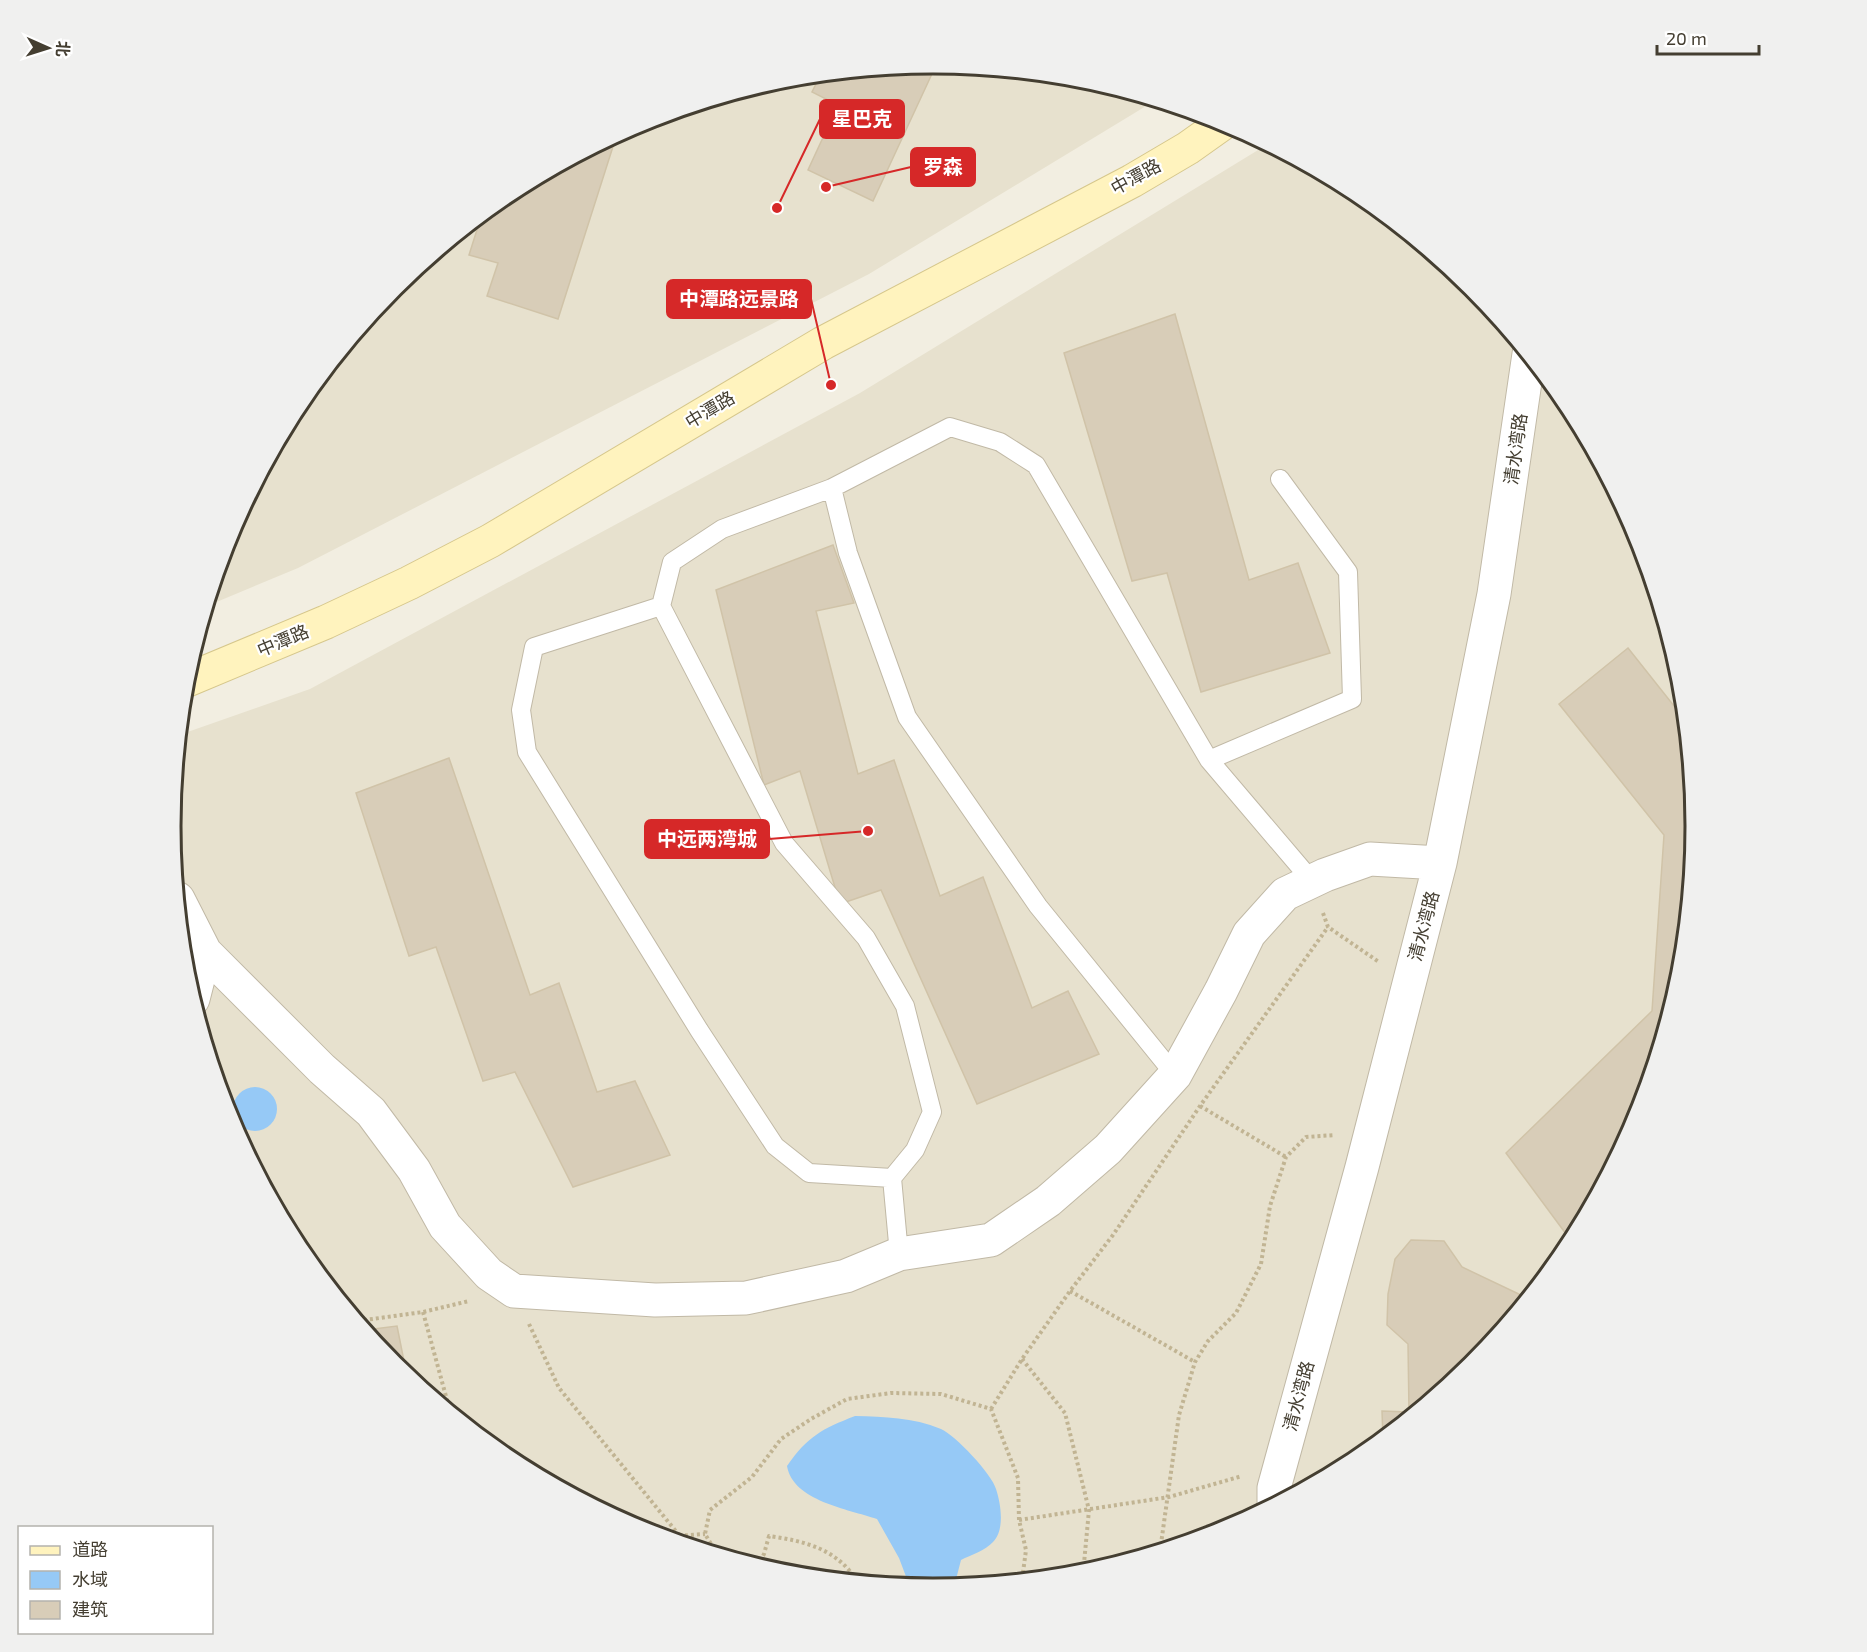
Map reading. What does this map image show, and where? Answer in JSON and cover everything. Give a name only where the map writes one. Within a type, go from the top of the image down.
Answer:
[{"type":"street","name":"中潭路","points":[[196,677],[326,622],[490,542],[824,343],[1132,181],[1188,148],[1215,129]]},
{"type":"street","name":"清水湾路","points":[[1276,1486],[1440,863],[1494,594],[1527,365]]},
{"type":"street","points":[[186,915],[205,952],[322,1069],[371,1112],[414,1170],[445,1226],[489,1274],[514,1291],[655,1300],[746,1298],[846,1276],[899,1254],[991,1240],[1048,1201],[1108,1149],[1175,1075],[1221,991],[1249,933],[1285,894],[1370,859],[1440,863]]},
{"type":"street","points":[[197,982],[205,952]]},
{"type":"lane","points":[[899,1254],[892,1178],[915,1150],[932,1112],[905,1006],[866,938],[784,843],[661,606],[672,562],[722,529],[832,488],[950,427],[1000,442],[1036,465],[1209,760],[1312,882]]},
{"type":"lane","points":[[1209,760],[1352,699],[1348,572],[1280,479]]},
{"type":"lane","points":[[832,488],[848,553],[907,717],[1038,906],[1175,1075]]},
{"type":"lane","points":[[661,606],[534,647],[521,711],[527,752],[693,1020],[775,1146],[809,1173],[892,1178]]},
{"type":"path","points":[[1312,882],[1328,927],[1409,983]]},
{"type":"path","points":[[991,1409],[1022,1359],[1113,1235],[1200,1106],[1328,927]]},
{"type":"path","points":[[1200,1106],[1286,1157]]},
{"type":"path","points":[[1161,1543],[1179,1415],[1196,1362],[1208,1341],[1236,1313],[1261,1264],[1270,1206],[1286,1157],[1306,1137],[1333,1135],[1369,1138]]},
{"type":"path","points":[[366,1320],[423,1312],[514,1291],[559,1388],[678,1533]]},
{"type":"path","points":[[1070,1292],[1196,1362]]},
{"type":"path","points":[[423,1312],[447,1400]]},
{"type":"path","points":[[1022,1359],[1065,1413],[1089,1510],[1084,1563]]},
{"type":"path","points":[[711,1545],[705,1534],[710,1510],[752,1477],[781,1439],[847,1399],[891,1393],[941,1394],[991,1409]]},
{"type":"path","points":[[991,1409],[1018,1478],[1019,1520],[1026,1550],[1023,1573]]},
{"type":"path","points":[[1019,1520],[1169,1497],[1276,1486]]},
{"type":"path","points":[[682,1535],[705,1534]]},
{"type":"path","points":[[762,1558],[770,1536],[796,1540],[825,1551],[848,1566],[853,1574]]},
{"type":"shaded area","points":[[884,75],[983,75],[1080,88],[1148,105],[869,274],[298,568],[216,602],[238,538],[259,493],[308,408],[337,368],[401,294],[437,260],[515,200],[557,174],[601,151],[692,113],[739,99],[835,80]]},
{"type":"shaded area","points":[[1261,149],[1310,174],[1352,200],[1392,229],[1466,294],[1530,368],[1559,408],[1585,450],[1629,538],[1646,584],[1672,679],[1680,728],[1686,826],[1680,924],[1672,973],[1646,1068],[1629,1114],[1585,1202],[1559,1244],[1499,1322],[1466,1358],[1430,1392],[1352,1452],[1310,1478],[1221,1521],[1175,1539],[1080,1564],[983,1577],[934,1578],[884,1577],[787,1564],[692,1539],[646,1521],[557,1478],[515,1452],[437,1392],[401,1358],[337,1284],[308,1244],[282,1202],[238,1114],[221,1068],[195,973],[187,924],[181,826],[187,732],[310,689],[860,393]]},
{"type":"water","points":[[246,1088],[264,1088],[276,1100],[276,1118],[271,1125],[264,1130],[245,1129],[234,1102],[239,1093]]},
{"type":"water","points":[[855,1416],[888,1417],[930,1425],[947,1433],[972,1456],[993,1482],[1000,1509],[1001,1524],[997,1537],[990,1545],[961,1560],[956,1578],[906,1577],[899,1558],[877,1519],[810,1496],[791,1478],[787,1466],[802,1447],[833,1425]]},
{"type":"building","points":[[932,74],[873,201],[808,170],[838,105],[812,92],[816,83],[835,80],[884,75]]},
{"type":"building","points":[[613,146],[558,319],[487,296],[498,263],[469,255],[478,227],[557,174]]},
{"type":"building","points":[[1175,314],[1249,580],[1298,563],[1330,653],[1201,692],[1167,573],[1132,581],[1064,353]]},
{"type":"building","points":[[833,545],[854,603],[816,611],[858,774],[894,760],[940,896],[983,877],[1032,1008],[1068,991],[1099,1054],[977,1104],[881,890],[840,904],[800,771],[764,785],[716,590]]},
{"type":"building","points":[[1628,648],[1677,710],[1686,826],[1680,924],[1672,973],[1660,1021],[1629,1114],[1608,1159],[1566,1233],[1506,1153],[1652,1011],[1664,835],[1559,704]]},
{"type":"building","points":[[449,758],[530,995],[559,983],[597,1092],[635,1081],[670,1155],[573,1187],[515,1072],[483,1081],[436,947],[409,956],[356,793]]},
{"type":"building","points":[[1411,1240],[1444,1241],[1462,1267],[1521,1295],[1466,1358],[1409,1409],[1408,1344],[1387,1325],[1388,1294],[1395,1259]]},
{"type":"building","points":[[397,1326],[404,1361],[401,1358],[374,1329]]},
{"type":"building","points":[[1382,1411],[1406,1412],[1383,1430]]},
{"type":"place","name":"罗森","points":[[826,187]]},
{"type":"place","name":"星巴克","points":[[777,208]]},
{"type":"place","name":"中潭路远景路","points":[[831,385]]},
{"type":"place","name":"中远两湾城","points":[[868,831]]}]
